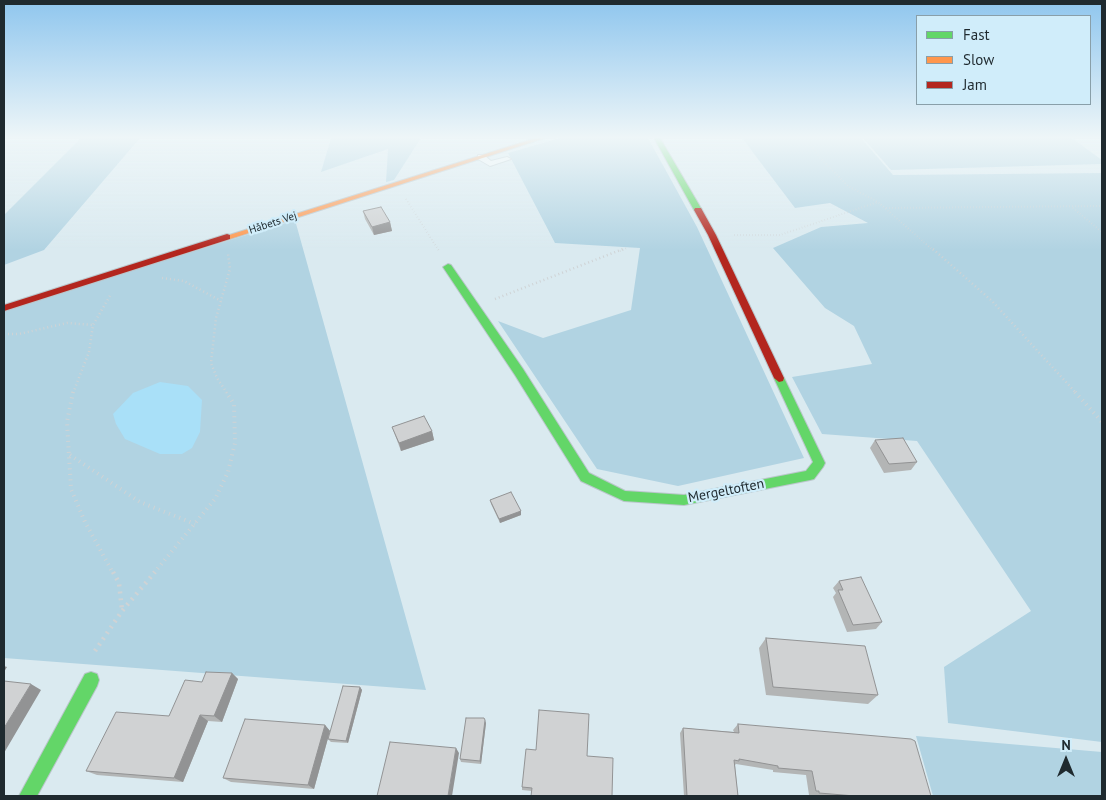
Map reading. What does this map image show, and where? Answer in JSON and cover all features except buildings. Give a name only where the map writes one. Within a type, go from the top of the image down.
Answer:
[{"type":"street","name":"Håbets Vej","points":[[4,308],[424,175]]},
{"type":"street","name":"Mergeltoften","points":[[448,267],[518,372],[584,477],[624,496],[684,500],[810,475],[819,463],[712,235],[678,175]]},
{"type":"street","points":[[28,796],[91,680]]},
{"type":"path","points":[[837,175],[848,186],[878,202],[992,301],[1102,422]]},
{"type":"path","points":[[397,184],[448,267]]},
{"type":"path","points":[[712,235],[780,235],[878,202]]},
{"type":"path","points":[[885,208],[1072,208],[1102,206]]},
{"type":"path","points":[[1072,208],[1102,232]]},
{"type":"path","points":[[91,680],[90,658],[122,611],[215,499],[228,472],[235,443],[234,404],[217,378],[211,363],[220,301],[230,269],[225,238]]},
{"type":"path","points":[[474,308],[628,248]]},
{"type":"path","points":[[154,277],[184,281],[220,301]]},
{"type":"path","points":[[119,289],[112,294],[93,325],[89,352],[72,398],[67,422],[71,489],[85,522],[119,583],[122,611]]},
{"type":"path","points":[[4,334],[19,334],[67,323],[93,325]]},
{"type":"path","points":[[69,454],[140,502],[194,524]]},
{"type":"shaded area","points":[[44,175],[108,175],[44,250],[4,265],[4,215]]},
{"type":"shaded area","points":[[386,175],[397,175],[394,180],[386,182]]},
{"type":"shaded area","points":[[520,175],[669,175],[697,227],[804,458],[678,486],[597,469],[498,321],[543,338],[631,310],[640,248],[555,243]]},
{"type":"shaded area","points":[[770,175],[1102,175],[1102,742],[948,723],[944,667],[1031,611],[917,441],[822,434],[792,377],[872,364],[854,326],[825,308],[773,248],[821,227],[868,223],[830,203],[795,208]]},
{"type":"shaded area","points":[[295,220],[426,690],[4,658],[4,310]]},
{"type":"shaded area","points":[[160,382],[188,386],[202,400],[200,432],[192,448],[182,454],[160,454],[125,439],[116,424],[113,414],[133,393]]},
{"type":"shaded area","points":[[916,736],[1102,752],[1102,796],[933,796]]},
{"type":"traffic: fast","points":[[678,175],[698,210]]},
{"type":"traffic: fast","points":[[448,267],[519,372],[585,477],[624,496],[684,500],[810,475],[819,463],[779,378]]},
{"type":"traffic: fast","points":[[28,796],[91,680]]},
{"type":"traffic: slow","points":[[227,237],[423,175]]},
{"type":"traffic: jam","points":[[698,210],[712,235],[779,378]]},
{"type":"traffic: jam","points":[[4,308],[227,237]]}]
